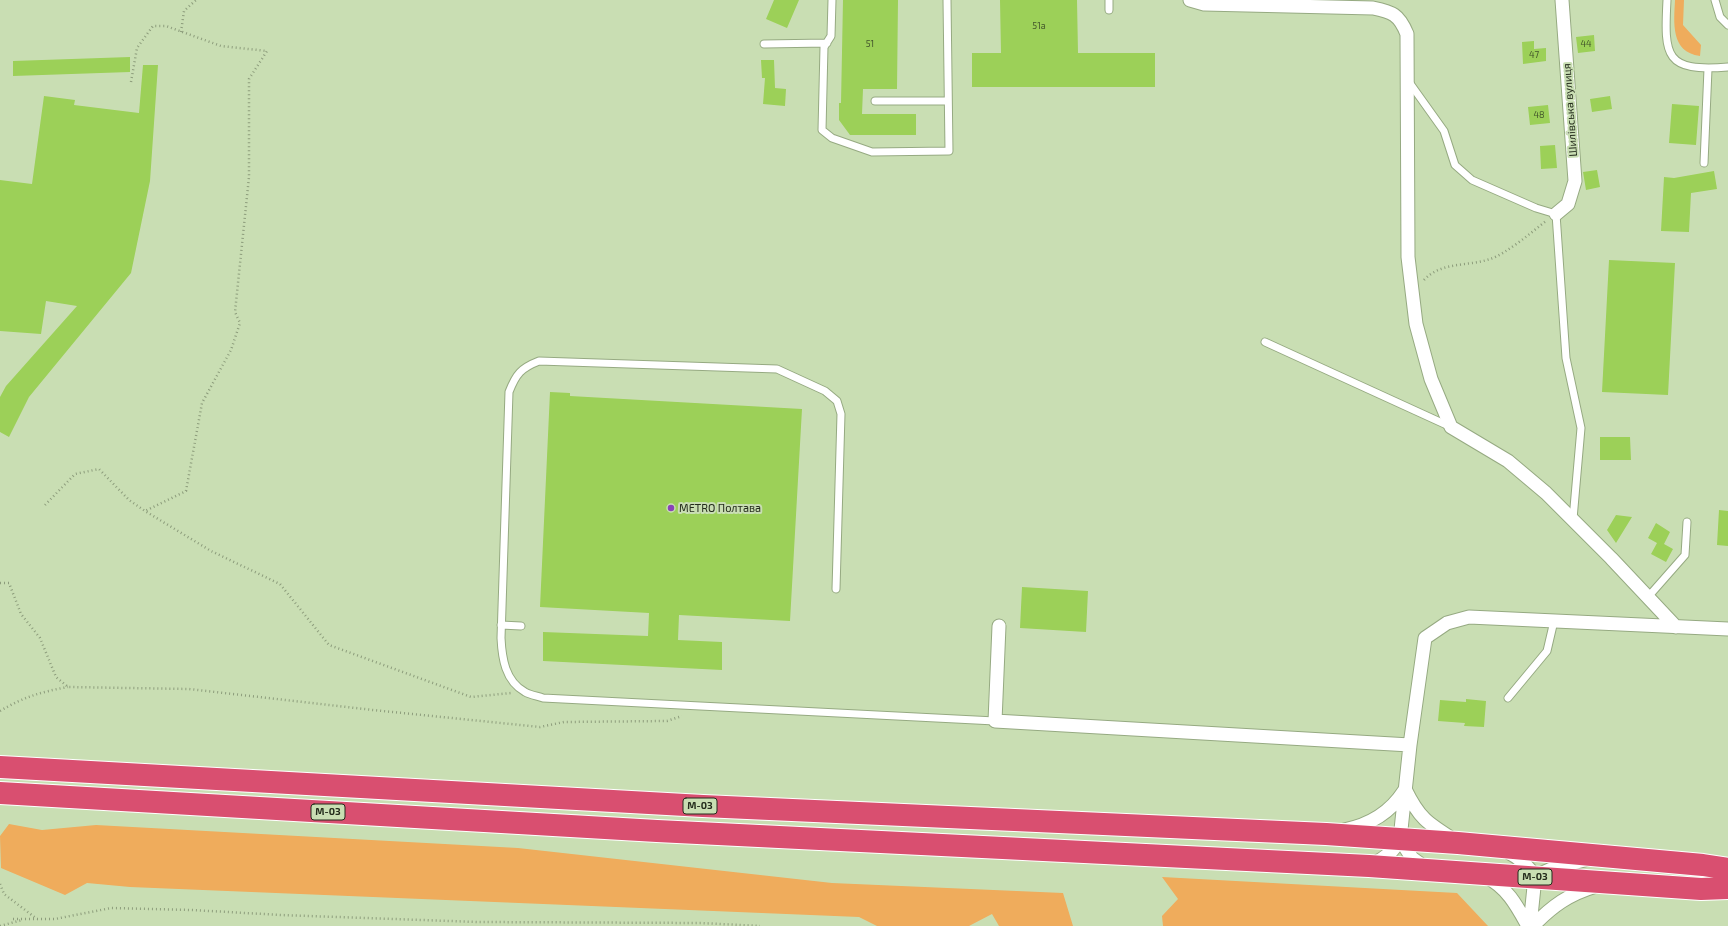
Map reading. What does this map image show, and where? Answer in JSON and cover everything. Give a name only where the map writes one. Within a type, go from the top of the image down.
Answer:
[{"type":"highway","name":"М-03","points":[[0,767],[695,806],[1326,834],[1496,846],[1703,865],[1728,869]]},
{"type":"highway","name":"М-03","points":[[0,793],[649,830],[1369,866],[1701,889],[1728,888]]},
{"type":"street","points":[[1190,0],[1204,4],[1373,8],[1391,11],[1402,22],[1407,34],[1408,257],[1412,292],[1416,324],[1431,379],[1451,427],[1508,461],[1546,493],[1676,627]]},
{"type":"street","name":"Шилівська вулиця","points":[[1556,214],[1568,204],[1575,181],[1562,0]]},
{"type":"street","points":[[1369,866],[1390,853],[1400,839],[1410,745],[1425,638],[1447,623],[1469,617],[1728,629]]},
{"type":"street","points":[[999,626],[995,721],[1410,745]]},
{"type":"street","points":[[1326,834],[1349,829],[1372,821],[1389,810],[1398,801],[1405,789]]},
{"type":"street","points":[[1405,789],[1414,808],[1425,821],[1458,843]]},
{"type":"street","points":[[1400,839],[1412,858],[1428,870]]},
{"type":"street","points":[[1496,846],[1521,860],[1530,869],[1535,877],[1530,926]]},
{"type":"street","points":[[1535,877],[1554,868],[1599,856]]},
{"type":"street","points":[[1479,874],[1495,882],[1506,891],[1530,926]]},
{"type":"street","points":[[1530,926],[1566,898],[1606,882]]},
{"type":"lane","points":[[832,0],[831,36],[824,47],[822,130],[832,138],[872,152],[949,151],[947,0]]},
{"type":"lane","points":[[1109,0],[1109,10]]},
{"type":"lane","points":[[1667,0],[1666,29],[1669,50],[1674,58],[1680,63],[1697,69],[1728,67]]},
{"type":"lane","points":[[1715,0],[1720,17],[1728,24]]},
{"type":"lane","points":[[764,44],[827,43]]},
{"type":"lane","points":[[1704,163],[1708,69]]},
{"type":"lane","points":[[1407,79],[1444,131],[1455,165],[1472,180],[1536,208],[1556,214],[1566,358],[1581,428],[1573,520]]},
{"type":"lane","points":[[875,102],[948,101]]},
{"type":"lane","points":[[1265,342],[1451,427]]},
{"type":"lane","points":[[836,589],[841,414],[837,401],[825,390],[777,370],[539,361],[526,366],[515,376],[508,392],[501,625],[502,656],[506,670],[513,683],[525,692],[543,698],[995,721]]},
{"type":"lane","points":[[1648,597],[1685,555],[1687,522]]},
{"type":"lane","points":[[1508,698],[1547,651],[1554,621]]},
{"type":"lane","points":[[501,625],[521,626]]},
{"type":"path","points":[[181,32],[184,11],[196,0]]},
{"type":"path","points":[[131,82],[137,48],[153,26],[166,26],[221,46],[267,51],[249,79],[250,177],[235,312],[240,324],[231,350],[202,404],[186,491],[145,510]]},
{"type":"path","points":[[1412,292],[1430,274],[1447,266],[1491,259],[1523,240],[1556,214]]},
{"type":"path","points":[[45,505],[75,474],[98,469],[129,500],[211,551],[280,584],[329,645],[471,697],[525,692]]},
{"type":"path","points":[[0,583],[9,583],[21,614],[40,638],[56,677],[68,686]]},
{"type":"path","points":[[0,711],[23,698],[44,691],[68,686],[189,689],[373,710],[540,726],[564,722],[667,721],[682,716]]},
{"type":"path","points":[[0,884],[4,894],[37,919]]},
{"type":"path","points":[[13,919],[55,919],[111,908],[478,922],[701,923],[760,926]]},
{"type":"path","points":[[0,926],[26,919]]},
{"type":"shaded area","points":[[1675,0],[1684,0],[1683,25],[1701,45],[1700,56],[1683,49],[1679,42],[1676,35],[1674,17]]},
{"type":"shaded area","points":[[9,824],[42,830],[96,825],[518,848],[832,883],[1063,893],[1073,926],[999,926],[992,914],[969,926],[877,926],[859,917],[130,887],[87,883],[65,895],[1,868],[0,836]]},
{"type":"shaded area","points":[[1162,877],[1457,893],[1488,926],[1163,926],[1162,916],[1178,899]]},
{"type":"building","points":[[774,0],[799,0],[787,28],[766,19]]},
{"type":"building","points":[[843,0],[898,0],[897,89],[863,89],[862,114],[916,114],[916,135],[850,135],[839,120],[839,103],[841,103]]},
{"type":"building","points":[[1000,0],[1077,0],[1078,53],[1155,53],[1155,87],[972,87],[972,53],[1001,53]]},
{"type":"building","points":[[1594,35],[1595,51],[1578,53],[1576,37]]},
{"type":"building","points":[[1534,41],[1534,49],[1546,48],[1546,61],[1523,64],[1522,42]]},
{"type":"building","points":[[130,57],[130,72],[13,76],[13,61]]},
{"type":"building","points":[[761,60],[774,60],[775,88],[786,89],[785,106],[763,104],[765,78],[762,78]]},
{"type":"building","points":[[143,65],[158,65],[150,181],[131,273],[29,397],[9,437],[0,432],[0,397],[6,386],[77,306],[46,301],[41,334],[0,331],[0,180],[32,184],[44,96],[75,100],[74,105],[139,113]]},
{"type":"building","points":[[1610,96],[1612,109],[1592,112],[1590,99]]},
{"type":"building","points":[[1672,104],[1699,106],[1696,145],[1669,143]]},
{"type":"building","points":[[1548,105],[1550,123],[1530,125],[1528,107]]},
{"type":"building","points":[[1555,145],[1557,168],[1541,169],[1540,146]]},
{"type":"building","points":[[1597,170],[1600,187],[1586,190],[1583,172]]},
{"type":"building","points":[[1714,171],[1717,189],[1691,193],[1689,232],[1661,231],[1664,177],[1674,178]]},
{"type":"building","points":[[1609,260],[1675,263],[1668,395],[1602,392]]},
{"type":"building","name":"METRO Полтава","points":[[550,392],[570,393],[570,396],[802,409],[790,621],[679,615],[678,640],[722,642],[722,670],[543,661],[543,632],[648,636],[649,613],[540,607]]},
{"type":"building","points":[[1600,437],[1630,437],[1631,460],[1600,460]]},
{"type":"building","points":[[1719,510],[1728,511],[1728,546],[1717,545]]},
{"type":"building","points":[[1616,515],[1632,517],[1616,543],[1607,530]]},
{"type":"building","points":[[1656,523],[1670,532],[1664,544],[1673,549],[1666,562],[1651,554],[1657,543],[1648,538]]},
{"type":"building","points":[[1022,587],[1088,591],[1086,632],[1020,628]]},
{"type":"building","points":[[1466,699],[1486,701],[1484,727],[1464,726],[1465,723],[1438,721],[1440,700],[1466,702]]},
{"type":"place","name":"METRO Полтава","points":[[671,508]]}]
